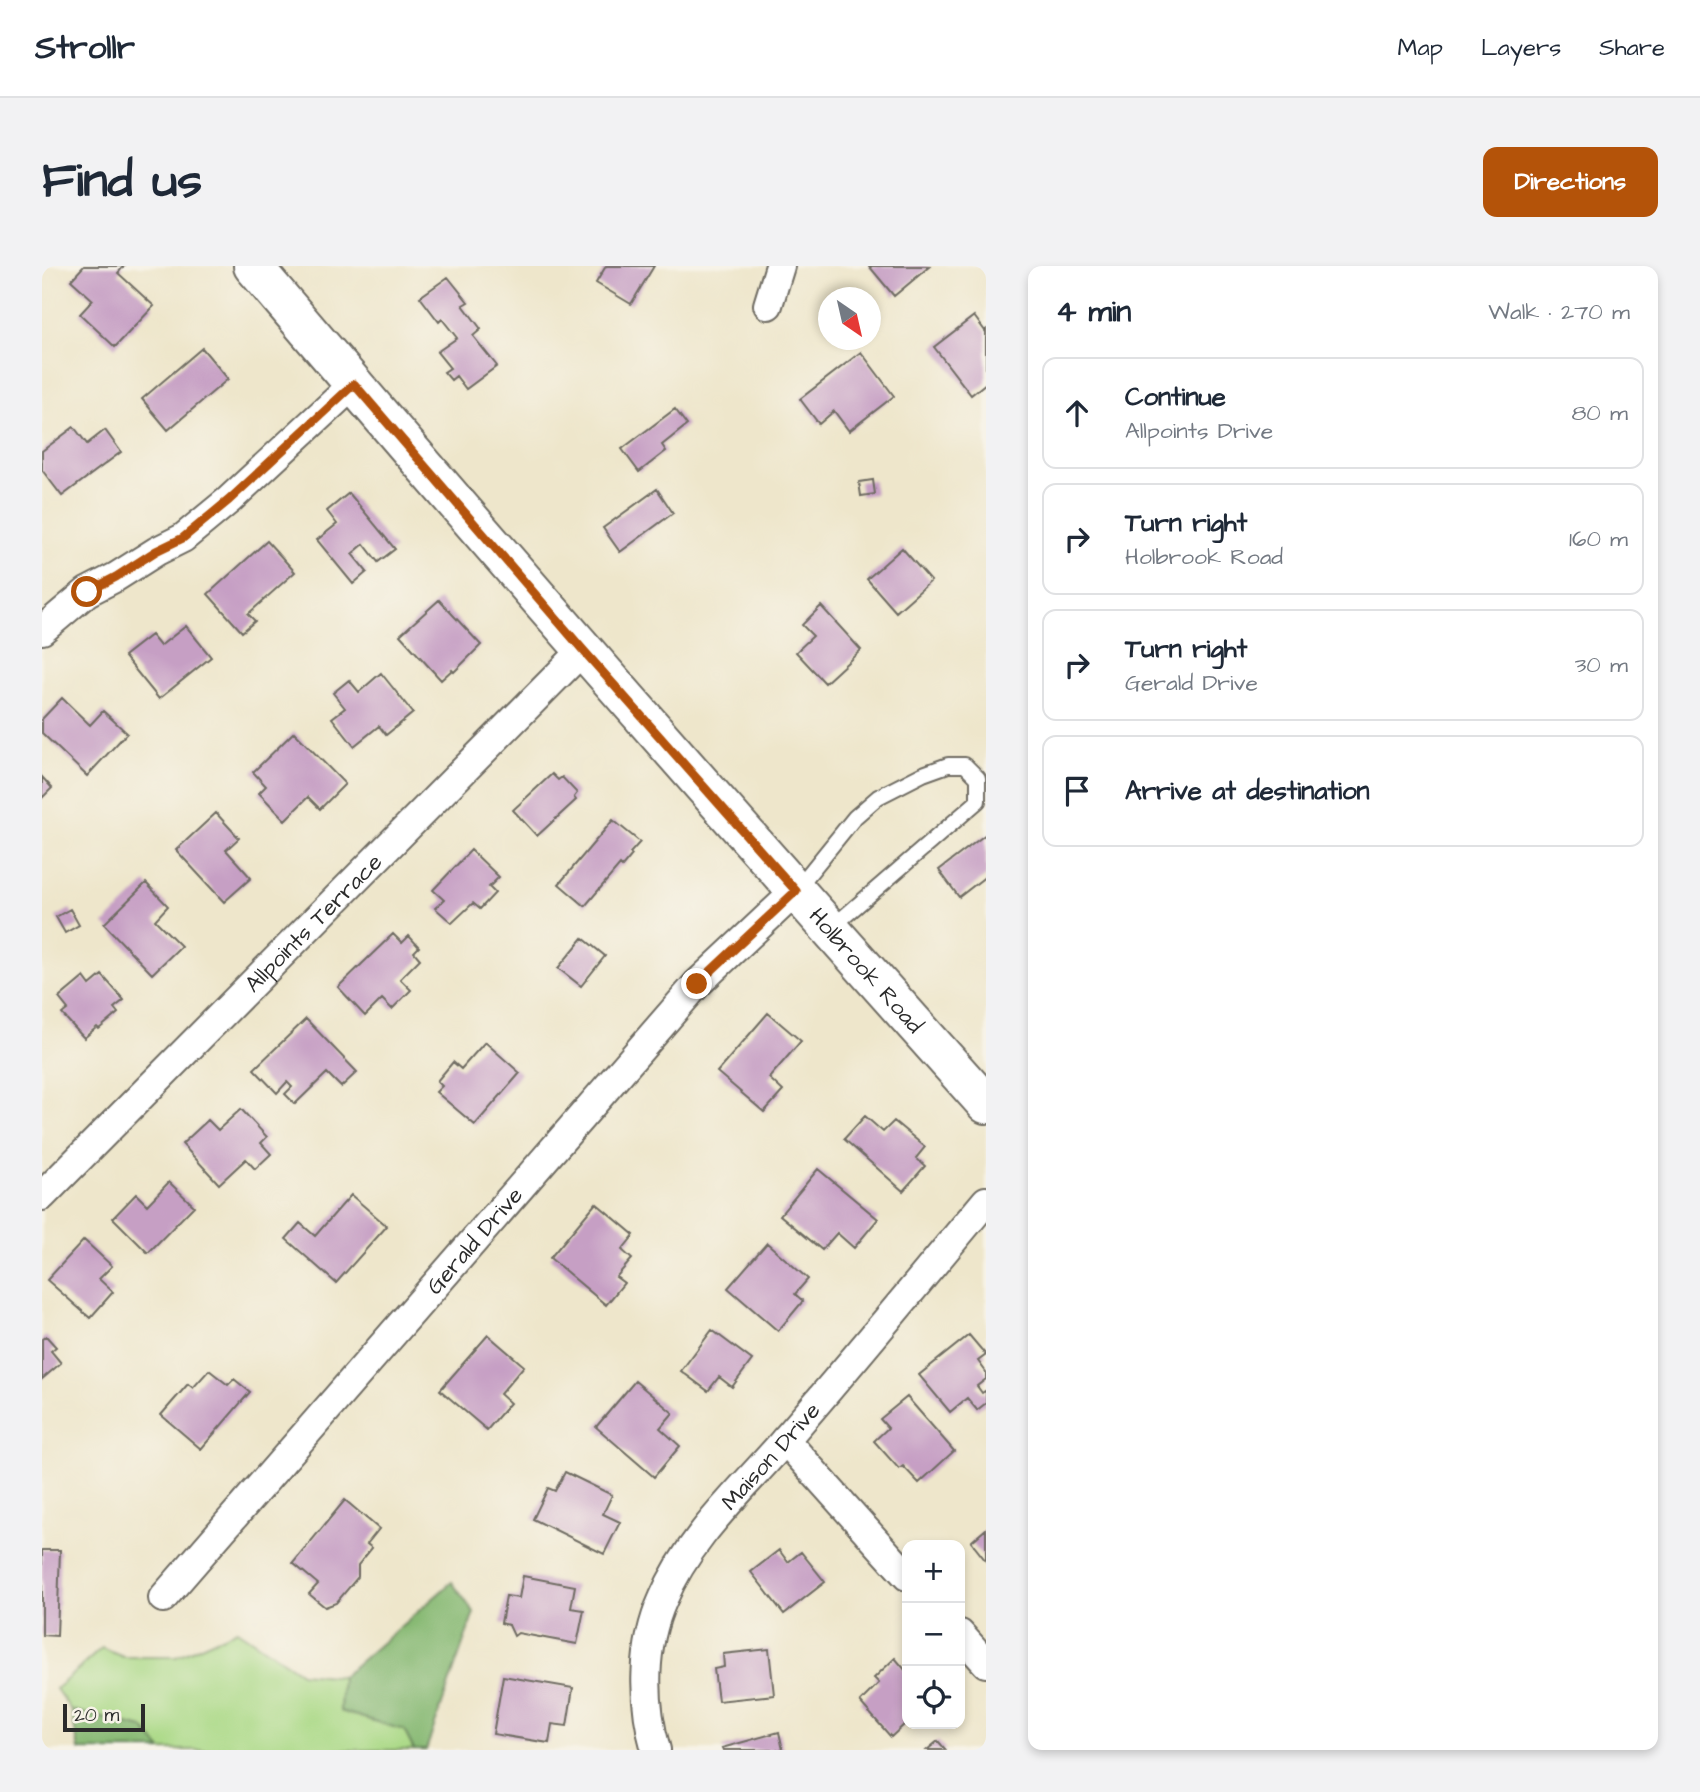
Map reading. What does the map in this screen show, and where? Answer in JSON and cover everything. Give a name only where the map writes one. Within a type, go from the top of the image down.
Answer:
[{"type":"street","name":"Holbrook Road","points":[[253,266],[583,650],[986,1104]]},
{"type":"street","points":[[768,305],[780,266]]},
{"type":"street","points":[[42,630],[87,592],[183,538],[229,500],[354,384]]},
{"type":"street","name":"Allpoints Terrace","points":[[42,1196],[583,650]]},
{"type":"street","name":"Gerald Drive","points":[[163,1598],[697,984],[796,891]]},
{"type":"street","name":"Maison Drive","points":[[656,1750],[645,1686],[647,1656],[663,1598],[695,1541],[785,1440],[986,1201]]},
{"type":"street","points":[[785,1440],[902,1570]]},
{"type":"street","points":[[965,1640],[986,1663]]},
{"type":"lane","points":[[796,891],[855,817],[878,797],[923,774],[948,765],[965,765],[972,771],[978,778],[978,801],[830,929]]},
{"type":"green space","points":[[452,1582],[474,1613],[426,1750],[414,1750],[404,1730],[340,1711],[342,1677]]},
{"type":"green space","points":[[237,1630],[301,1673],[342,1677],[340,1711],[404,1730],[414,1750],[162,1750],[143,1728],[71,1710],[56,1689],[102,1648],[123,1657],[176,1657]]},
{"type":"green space","points":[[71,1710],[143,1728],[162,1750],[79,1750]]},
{"type":"building","points":[[84,266],[124,266],[118,273],[154,306],[115,347],[80,314],[93,300],[71,280]]},
{"type":"building","points":[[606,266],[654,266],[631,304],[596,283]]},
{"type":"building","points":[[869,266],[930,266],[894,296]]},
{"type":"building","points":[[448,277],[468,302],[463,305],[481,329],[473,336],[497,366],[466,389],[456,376],[451,380],[444,372],[450,368],[437,352],[457,338],[442,319],[439,322],[420,297]]},
{"type":"building","points":[[974,316],[986,330],[986,383],[971,395],[934,347]]},
{"type":"building","points":[[202,348],[228,379],[168,430],[142,399]]},
{"type":"building","points":[[861,352],[894,396],[849,431],[834,411],[819,424],[800,399]]},
{"type":"building","points":[[675,409],[687,425],[662,445],[666,451],[639,472],[622,449]]},
{"type":"building","points":[[74,427],[87,444],[105,430],[121,452],[62,496],[42,470],[42,451]]},
{"type":"building","points":[[873,480],[875,494],[861,496],[859,482]]},
{"type":"building","points":[[657,489],[673,513],[620,552],[603,528]]},
{"type":"building","points":[[349,493],[395,549],[378,562],[364,544],[352,554],[367,572],[353,584],[317,540],[337,524],[327,511]]},
{"type":"building","points":[[267,541],[295,572],[248,614],[255,621],[242,632],[208,594]]},
{"type":"building","points":[[902,548],[931,581],[896,612],[867,579]]},
{"type":"building","points":[[439,600],[481,645],[454,672],[452,670],[441,680],[400,635]]},
{"type":"building","points":[[821,606],[861,650],[825,683],[796,652],[813,636],[802,625]]},
{"type":"building","points":[[186,626],[211,657],[159,699],[124,656],[151,635],[160,646]]},
{"type":"building","points":[[381,673],[413,713],[386,735],[379,726],[354,746],[332,718],[345,708],[333,693],[349,680],[359,692]]},
{"type":"building","points":[[62,698],[90,725],[103,711],[127,733],[87,776],[42,733],[42,719]]},
{"type":"building","points":[[294,732],[345,784],[320,809],[308,797],[285,820],[259,793],[266,786],[253,772]]},
{"type":"building","points":[[552,774],[558,780],[562,777],[577,793],[574,797],[576,800],[537,836],[513,810]]},
{"type":"building","points":[[42,777],[52,788],[42,798]]},
{"type":"building","points":[[216,813],[239,838],[226,850],[251,878],[224,902],[176,850]]},
{"type":"building","points":[[613,820],[640,842],[622,867],[620,865],[585,906],[559,884]]},
{"type":"building","points":[[986,834],[986,876],[959,897],[939,870]]},
{"type":"building","points":[[471,850],[499,877],[489,887],[495,893],[480,909],[473,903],[452,923],[435,908],[444,900],[433,890]]},
{"type":"building","points":[[146,883],[168,906],[155,920],[181,946],[152,974],[104,924]]},
{"type":"building","points":[[70,909],[79,925],[65,933],[56,917]]},
{"type":"building","points":[[393,934],[402,943],[409,936],[419,947],[414,952],[420,959],[400,979],[411,990],[392,1009],[382,999],[365,1016],[338,987]]},
{"type":"building","points":[[583,938],[605,956],[581,986],[558,968]]},
{"type":"building","points":[[102,975],[124,1000],[114,1008],[118,1013],[84,1038],[62,1014],[68,1009],[59,998],[84,977],[90,985]]},
{"type":"building","points":[[768,1013],[801,1041],[769,1078],[783,1091],[764,1112],[717,1072]]},
{"type":"building","points":[[306,1019],[357,1072],[341,1087],[327,1073],[295,1104],[285,1094],[292,1087],[287,1082],[277,1093],[254,1069]]},
{"type":"building","points":[[485,1042],[520,1073],[475,1125],[436,1092],[442,1086],[437,1081],[453,1062],[461,1069]]},
{"type":"building","points":[[241,1109],[267,1137],[261,1143],[271,1154],[255,1169],[246,1159],[219,1184],[182,1144],[208,1120],[218,1130]]},
{"type":"building","points":[[865,1116],[883,1132],[894,1121],[925,1147],[916,1158],[925,1166],[903,1191],[844,1139]]},
{"type":"building","points":[[818,1169],[878,1219],[854,1248],[837,1233],[822,1250],[780,1215]]},
{"type":"building","points":[[169,1182],[194,1206],[148,1253],[113,1218],[136,1194],[147,1205]]},
{"type":"building","points":[[351,1195],[387,1226],[336,1283],[286,1239],[300,1223],[315,1236]]},
{"type":"building","points":[[596,1203],[634,1235],[622,1250],[632,1259],[616,1277],[624,1283],[606,1305],[550,1258]]},
{"type":"building","points":[[84,1240],[112,1266],[99,1279],[113,1292],[90,1318],[47,1280]]},
{"type":"building","points":[[767,1243],[808,1279],[795,1294],[803,1301],[778,1331],[728,1288]]},
{"type":"building","points":[[712,1330],[752,1360],[732,1387],[719,1377],[708,1391],[681,1371]]},
{"type":"building","points":[[488,1335],[524,1366],[500,1394],[510,1403],[487,1430],[440,1390]]},
{"type":"building","points":[[969,1335],[986,1355],[978,1361],[986,1372],[986,1379],[977,1386],[982,1393],[985,1391],[986,1403],[977,1410],[967,1398],[950,1412],[919,1375]]},
{"type":"building","points":[[46,1336],[56,1347],[51,1351],[61,1363],[42,1379],[42,1339]]},
{"type":"building","points":[[209,1370],[228,1385],[234,1379],[250,1392],[201,1449],[161,1415],[188,1384],[193,1388]]},
{"type":"building","points":[[635,1381],[673,1413],[660,1428],[680,1446],[654,1477],[596,1427]]},
{"type":"building","points":[[907,1397],[954,1451],[919,1483],[903,1466],[899,1469],[874,1441],[888,1428],[880,1419]]},
{"type":"building","points":[[565,1472],[612,1495],[603,1514],[620,1522],[604,1554],[533,1519],[548,1488],[555,1491]]},
{"type":"building","points":[[345,1500],[379,1529],[367,1544],[372,1548],[358,1565],[358,1577],[336,1603],[325,1607],[309,1594],[318,1584],[293,1563]]},
{"type":"building","points":[[986,1529],[986,1561],[971,1542]]},
{"type":"building","points":[[42,1550],[60,1550],[57,1636],[42,1635]]},
{"type":"building","points":[[779,1550],[788,1562],[801,1552],[825,1582],[784,1614],[751,1572]]},
{"type":"building","points":[[523,1576],[575,1586],[571,1608],[584,1610],[577,1644],[518,1633],[514,1636],[509,1625],[501,1623],[506,1596],[519,1598]]},
{"type":"building","points":[[769,1649],[774,1695],[718,1701],[714,1669],[724,1667],[723,1654]]},
{"type":"building","points":[[895,1658],[902,1666],[902,1727],[891,1737],[860,1702],[879,1683],[874,1678]]},
{"type":"building","points":[[503,1676],[573,1688],[567,1726],[552,1724],[549,1743],[493,1734]]},
{"type":"building","points":[[779,1732],[783,1750],[722,1748]]},
{"type":"building","points":[[938,1741],[946,1750],[927,1750]]},
{"type":"route","points":[[87,592],[183,538],[229,500],[354,384],[583,650],[796,891],[697,984]]}]
